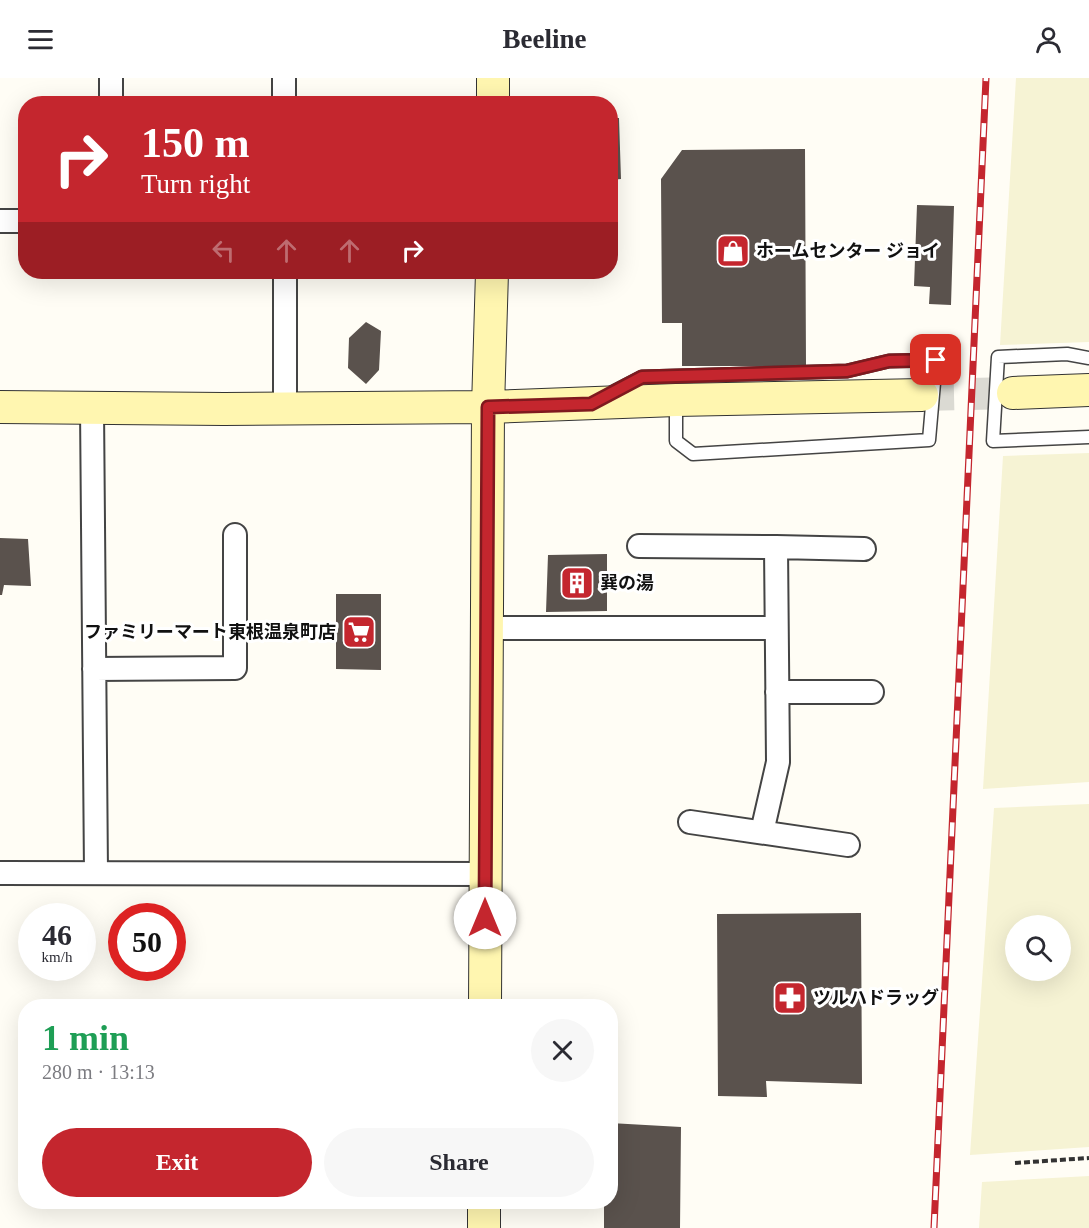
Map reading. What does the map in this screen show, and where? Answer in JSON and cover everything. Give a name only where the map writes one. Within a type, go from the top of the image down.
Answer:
[{"type":"street","points":[[111,78],[111,96]]},
{"type":"street","points":[[284,78],[284,96]]},
{"type":"street","points":[[493,78],[493,96]]},
{"type":"street","points":[[0,221],[18,221]]},
{"type":"street","points":[[285,279],[285,408]]},
{"type":"street","points":[[484,999],[488,407],[492,279]]},
{"type":"street","points":[[1013,393],[1089,390]]},
{"type":"street","points":[[0,407],[488,407],[676,400],[922,395]]},
{"type":"street","points":[[92,408],[96,873]]},
{"type":"street","points":[[94,669],[235,668],[235,536]]},
{"type":"street","points":[[639,546],[864,549]]},
{"type":"street","points":[[762,832],[778,762],[776,548]]},
{"type":"street","points":[[486,628],[776,628]]},
{"type":"street","points":[[777,692],[872,692]]},
{"type":"street","points":[[690,822],[848,845]]},
{"type":"street","points":[[0,873],[485,874]]},
{"type":"street","points":[[484,1209],[484,1228]]},
{"type":"lane","points":[[1089,358],[1067,354],[998,357],[993,441],[1089,437]]},
{"type":"lane","points":[[591,404],[642,377],[847,371],[889,361],[936,360],[929,440],[693,454],[676,441],[676,400]]},
{"type":"path","points":[[1015,1162],[1089,1158]]},
{"type":"shaded area","points":[[1016,78],[1089,78],[1089,342],[1000,345]]},
{"type":"shaded area","points":[[1089,453],[1089,782],[983,789],[1003,456]]},
{"type":"shaded area","points":[[1089,804],[1089,1147],[970,1155],[994,808]]},
{"type":"shaded area","points":[[1089,1176],[1089,1228],[979,1228],[982,1182]]},
{"type":"building","points":[[618,118],[619,118],[621,179],[618,179]]},
{"type":"building","name":"ホームセンター ジョイ","points":[[805,149],[806,366],[682,366],[682,323],[662,323],[661,179],[682,150]]},
{"type":"building","points":[[917,205],[954,206],[951,305],[929,304],[930,287],[914,286]]},
{"type":"building","points":[[366,322],[381,331],[379,370],[366,384],[348,368],[349,338]]},
{"type":"building","points":[[0,538],[28,539],[31,586],[4,585],[2,595],[0,595]]},
{"type":"building","name":"巽の湯","points":[[607,554],[607,611],[546,612],[548,555]]},
{"type":"building","name":"ファミリーマート東根温泉町店","points":[[336,594],[381,594],[381,670],[336,669]]},
{"type":"building","name":"ツルハドラッグ","points":[[861,913],[862,1084],[766,1081],[767,1097],[718,1096],[717,914]]},
{"type":"building","points":[[618,1123],[681,1127],[680,1228],[604,1228],[604,1209],[618,1209]]},
{"type":"tunnel","points":[[922,395],[1013,393]]},
{"type":"railway","points":[[934,1228],[986,78]]},
{"type":"place","name":"ホームセンター ジョイ","points":[[733,251]]},
{"type":"place","name":"巽の湯","points":[[577,583]]},
{"type":"place","name":"ファミリーマート東根温泉町店","points":[[359,632]]},
{"type":"place","name":"ツルハドラッグ","points":[[790,998]]},
{"type":"route","points":[[485,918],[488,407],[591,404],[642,377],[847,371],[889,361],[936,360]]}]
